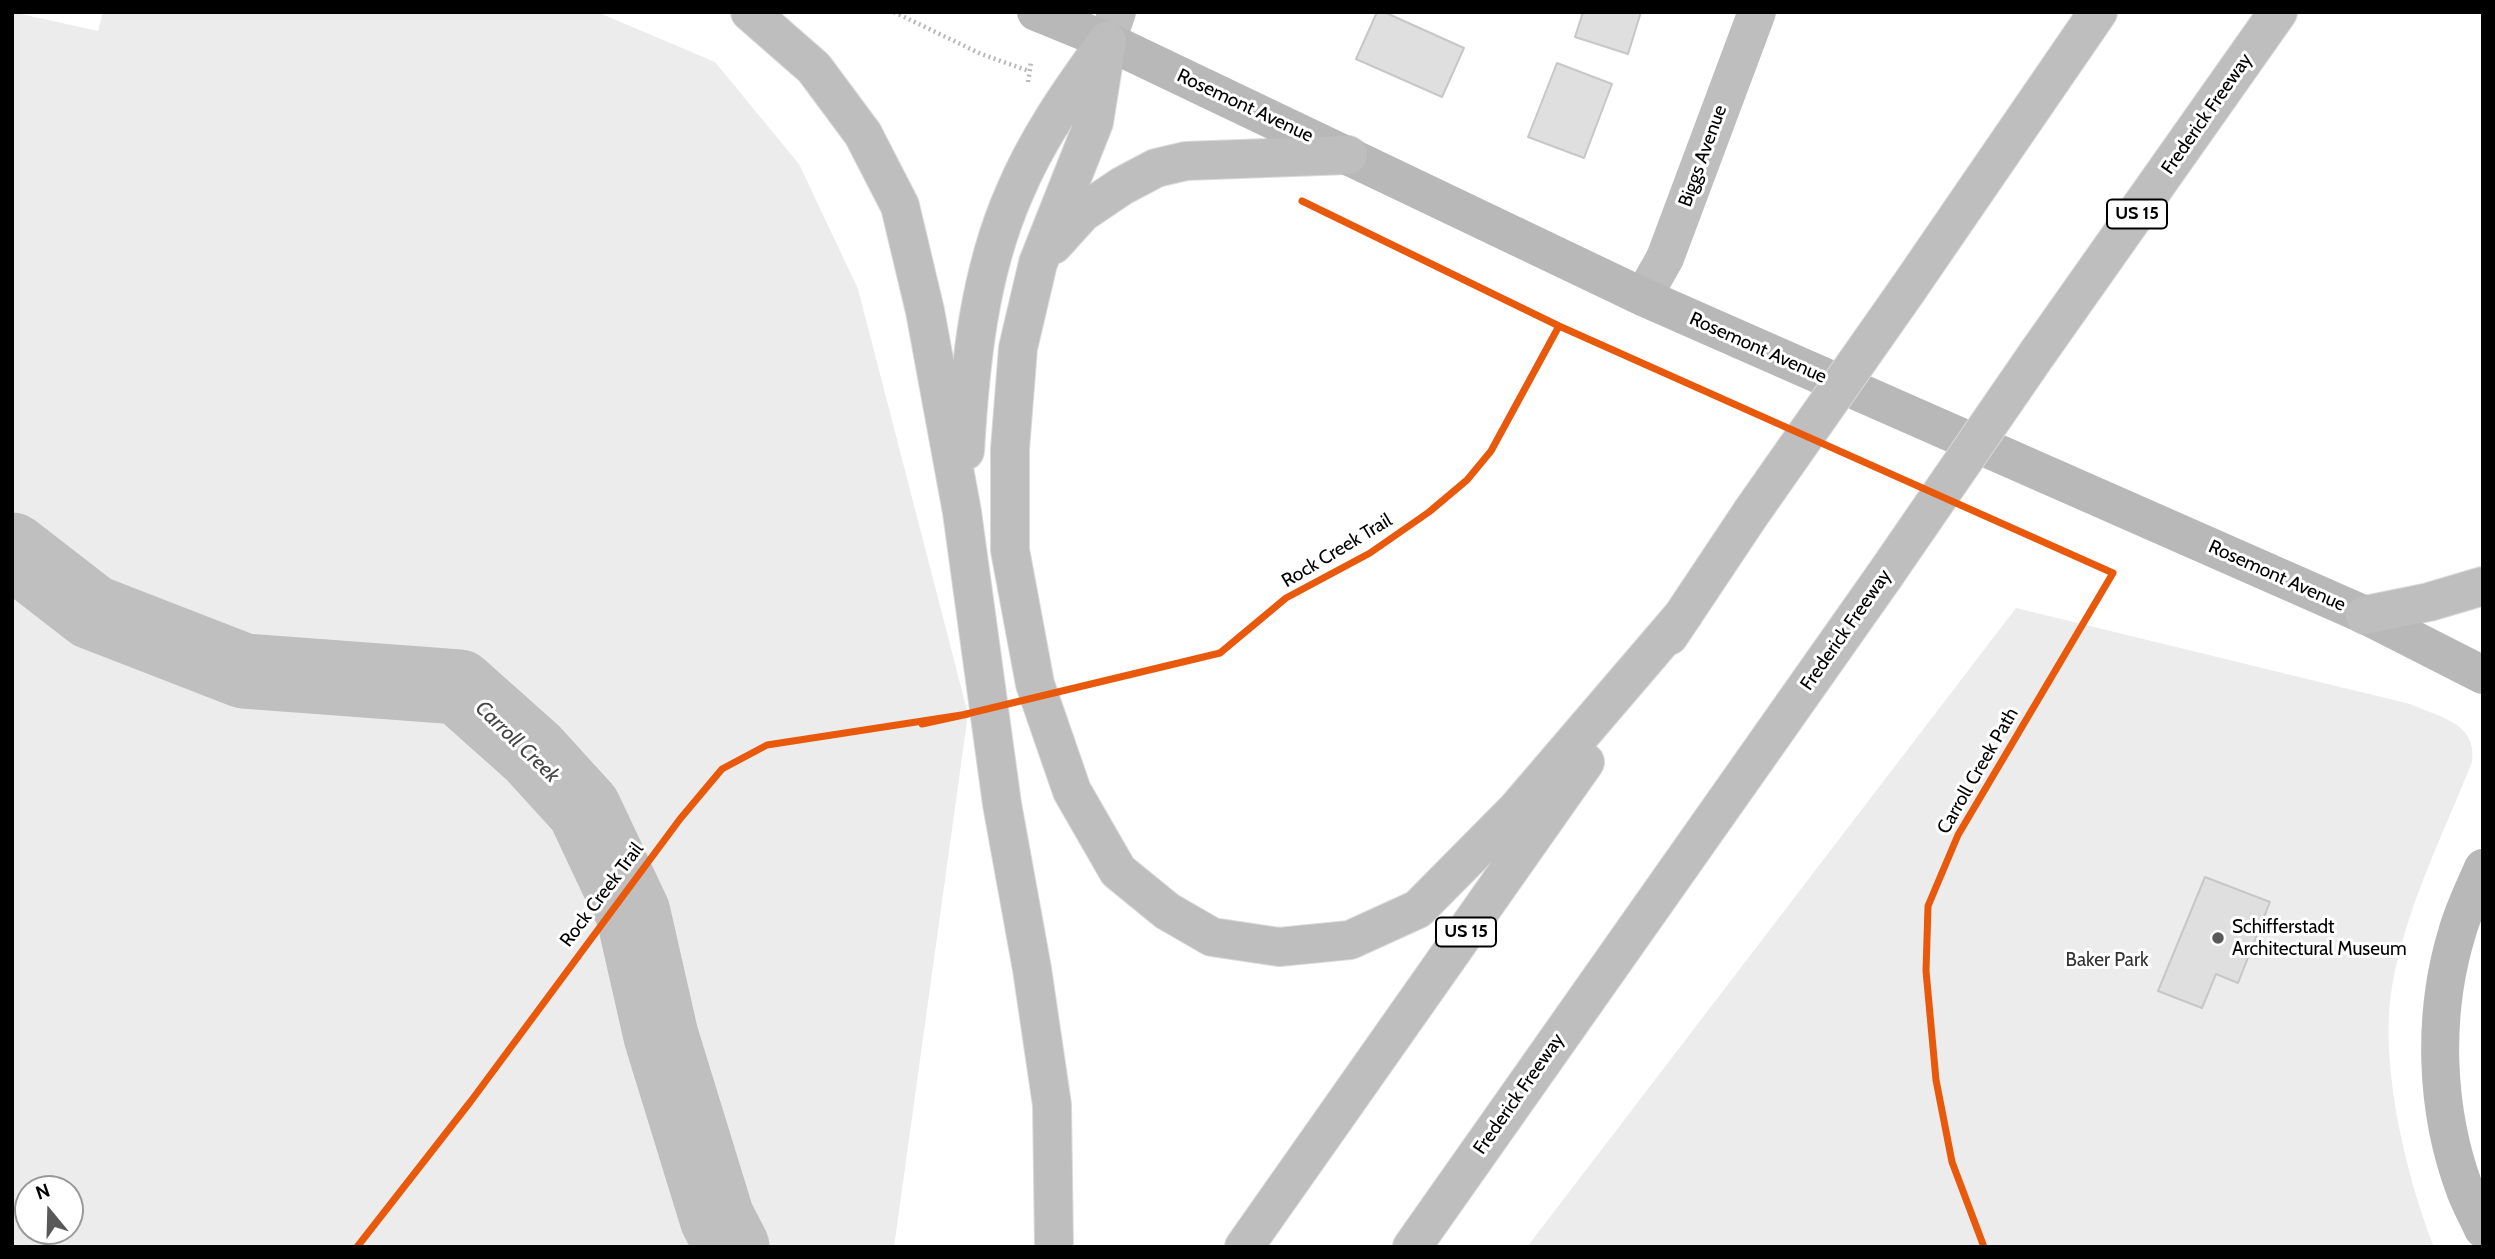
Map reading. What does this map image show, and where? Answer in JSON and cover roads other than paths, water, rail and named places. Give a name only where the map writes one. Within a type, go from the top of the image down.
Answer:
[{"type":"main road","points":[[750,12],[814,68],[863,134],[901,206],[926,311],[962,512],[1002,804],[1052,1105],[1054,1247]]},
{"type":"main road","name":"Rosemont Avenue","points":[[1036,12],[1112,27],[1348,155],[1643,297],[2365,615],[2483,675]]},
{"type":"main road","name":"Biggs Avenue","points":[[1643,297],[1665,258],[1757,12]]},
{"type":"main road","name":"US 15","points":[[1244,1247],[1559,800],[1751,513],[2098,12]]},
{"type":"main road","name":"Frederick Freeway","points":[[1412,1247],[2278,12]]},
{"type":"main road","points":[[2236,75],[2298,12]]},
{"type":"main road","points":[[962,512],[968,395],[985,288],[1013,196],[1050,121],[1112,27]]},
{"type":"main road","points":[[1112,27],[1094,122],[1038,262],[1018,348],[1010,449],[1010,550],[1035,684],[1072,790],[1118,871],[1167,911],[1212,937],[1279,947],[1350,940],[1418,909],[1517,809],[1684,614]]},
{"type":"main road","points":[[1038,262],[1082,213],[1122,186],[1156,168],[1186,161],[1348,155]]},
{"type":"main road","points":[[2365,615],[2429,603],[2483,586]]},
{"type":"main road","points":[[2483,868],[2457,931],[2449,963],[2442,1010],[2440,1053],[2449,1134],[2465,1191],[2483,1229]]},
{"type":"waterway","name":"Carroll Creek","points":[[12,550],[92,612],[244,671],[459,687],[533,753],[584,809],[633,913],[661,1036],[717,1218],[732,1247]]},
{"type":"place","name":"Schifferstadt Architectural Museum","points":[[2218,938]]},
{"type":"park label","name":"Baker Park","points":[[2107,960]]}]
